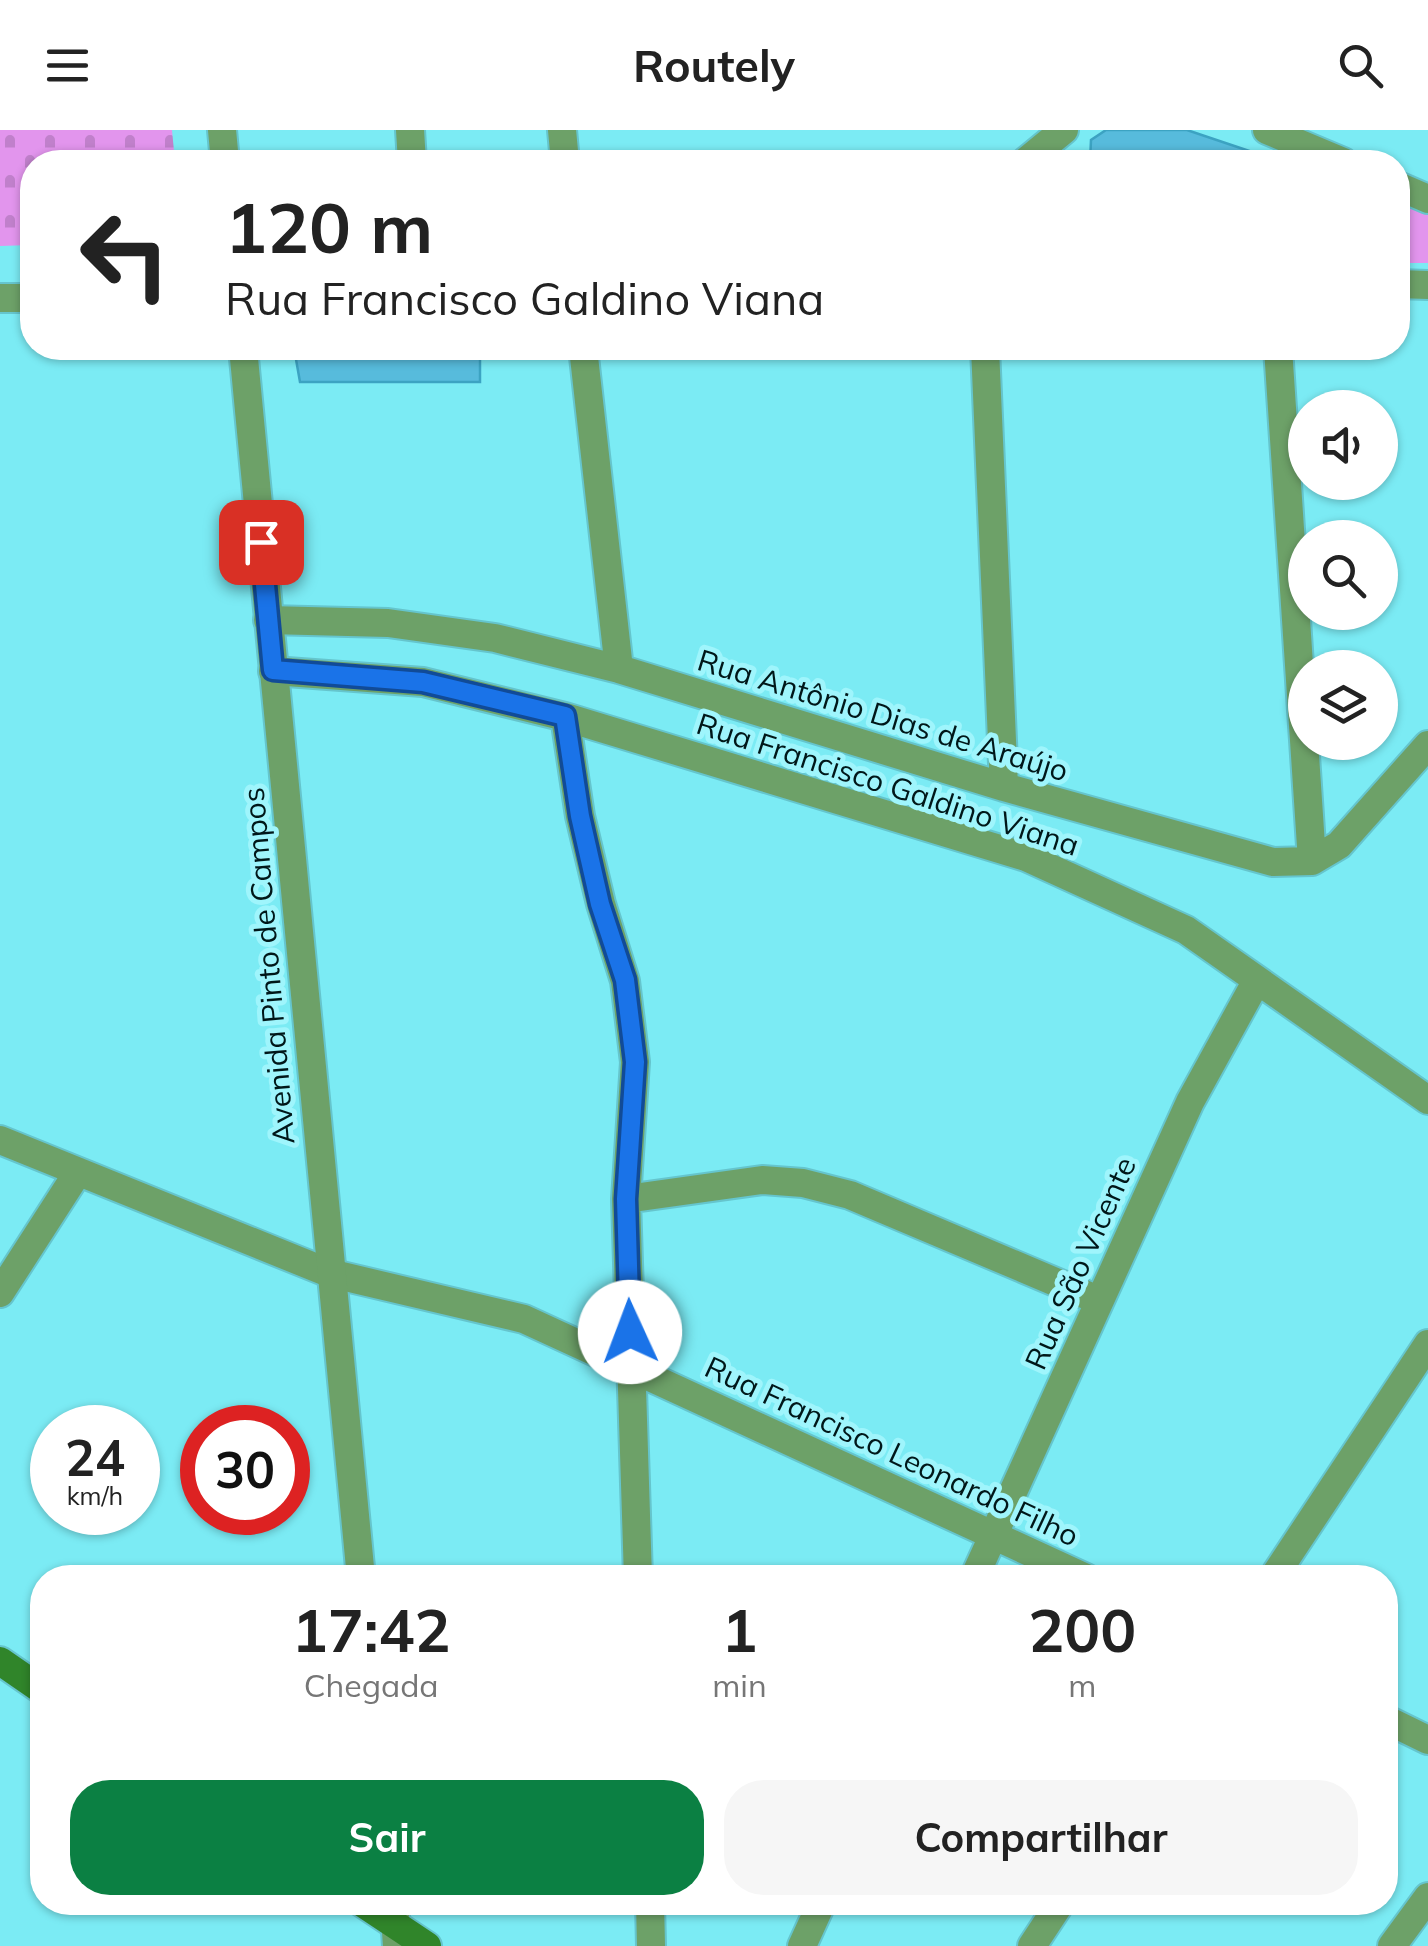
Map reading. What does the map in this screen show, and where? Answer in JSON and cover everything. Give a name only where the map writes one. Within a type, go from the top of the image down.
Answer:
[{"type":"main road","points":[[0,1662],[30,1682]]},
{"type":"main road","points":[[396,1925],[427,1946]]},
{"type":"street","points":[[1267,130],[1314,150]]},
{"type":"street","name":"Avenida Pinto de Campos","points":[[244,360],[359,1565]]},
{"type":"street","points":[[584,360],[619,669]]},
{"type":"street","points":[[986,360],[1004,788]]},
{"type":"street","points":[[1279,360],[1312,861],[1340,845],[1390,794],[1428,745]]},
{"type":"street","name":"Rua Antônio Dias de Araújo","points":[[268,620],[388,623],[495,638],[619,669],[1004,788],[1244,856],[1312,861]]},
{"type":"street","name":"Rua Francisco Galdino Viana","points":[[273,670],[423,682],[565,716],[1026,857],[1186,930],[1428,1100]]},
{"type":"street","points":[[565,716],[580,816],[600,904],[625,980],[635,1062],[626,1199],[638,1565]]},
{"type":"street","name":"Rua São Vicente","points":[[980,1565],[1190,1102],[1256,982]]},
{"type":"street","name":"Rua Francisco Leonardo Filho","points":[[0,1140],[330,1272],[524,1319],[1058,1565]]},
{"type":"street","points":[[0,1293],[78,1172]]},
{"type":"street","points":[[626,1199],[762,1180],[803,1183],[850,1195],[1098,1300]]},
{"type":"street","points":[[1282,1565],[1428,1344]]},
{"type":"street","points":[[1398,1725],[1428,1740]]},
{"type":"street","points":[[1401,1943],[1428,1897]]},
{"type":"street","points":[[650,1915],[651,1946]]},
{"type":"street","points":[[802,1946],[816,1915]]},
{"type":"street","points":[[1032,1946],[1052,1915]]},
{"type":"green space","points":[[0,130],[172,130],[174,150],[20,150],[20,245],[0,246]]},
{"type":"green space","points":[[1410,207],[1428,215],[1428,263],[1410,263]]},
{"type":"building","points":[[1106,130],[1187,130],[1246,150],[1091,150],[1091,140]]},
{"type":"building","points":[[296,360],[480,360],[480,382],[300,382]]},
{"type":"route","points":[[261,542],[273,670],[423,682],[565,716],[580,816],[600,904],[625,980],[635,1062],[626,1199],[630,1332]]}]
